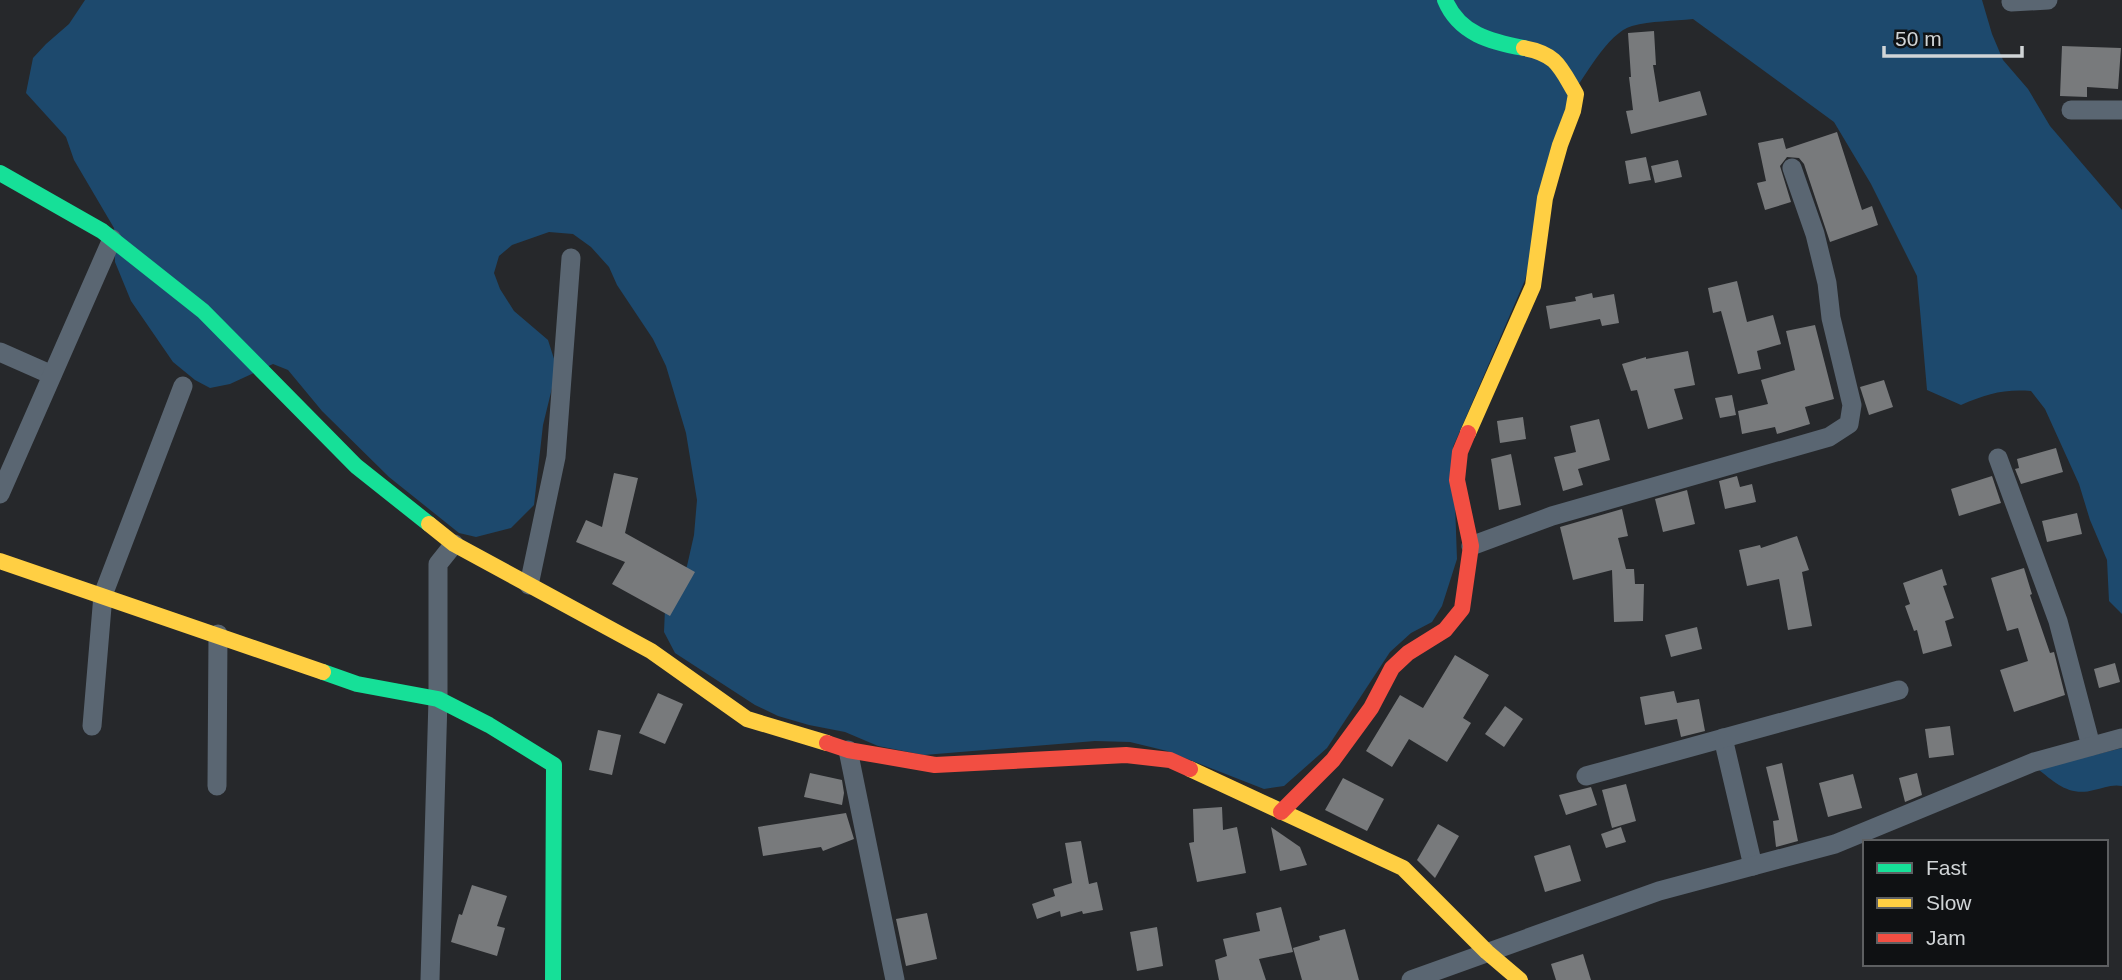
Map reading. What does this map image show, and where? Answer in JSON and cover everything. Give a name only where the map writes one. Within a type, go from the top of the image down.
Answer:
[{"type":"street","points":[[1281,811],[1333,760],[1371,708],[1392,668],[1408,653],[1445,630],[1462,609],[1471,546],[1457,480],[1460,452],[1533,286],[1545,198],[1573,111],[1576,94],[1556,60],[1544,51],[1493,42],[1467,30],[1450,12],[1445,0]]},
{"type":"street","points":[[2011,2],[2048,0]]},
{"type":"street","points":[[2071,110],[2122,110]]},
{"type":"street","points":[[1471,546],[1552,516],[1829,437],[1849,424],[1852,405],[1831,318],[1827,283],[1815,234],[1792,168]]},
{"type":"street","points":[[0,173],[102,231],[203,312],[356,466],[454,544],[651,651],[747,719],[848,750],[935,765],[1126,755],[1170,760],[1403,867],[1487,952],[1520,980]]},
{"type":"street","points":[[1,487],[112,239]]},
{"type":"street","points":[[529,585],[556,457],[571,258]]},
{"type":"street","points":[[0,352],[52,375]]},
{"type":"street","points":[[92,726],[103,595],[183,386]]},
{"type":"street","points":[[1998,458],[2058,621],[2091,746]]},
{"type":"street","points":[[430,980],[438,699],[438,564],[454,544]]},
{"type":"street","points":[[0,561],[357,684],[438,699],[489,725],[554,765],[553,980]]},
{"type":"street","points":[[217,786],[218,634]]},
{"type":"street","points":[[1586,776],[1899,690]]},
{"type":"street","points":[[1723,738],[1753,866]]},
{"type":"street","points":[[1411,980],[1659,891],[1835,844],[2034,762],[2122,738]]},
{"type":"street","points":[[848,750],[895,980]]},
{"type":"shaded area","points":[[85,0],[1982,0],[2003,60],[2028,89],[2050,126],[2122,210],[2122,614],[2109,601],[2107,560],[2090,520],[2079,484],[2045,409],[2031,391],[1995,393],[1961,405],[1927,390],[1917,276],[1871,184],[1834,122],[1693,19],[1647,23],[1623,30],[1605,47],[1568,100],[1525,280],[1453,447],[1457,559],[1442,606],[1432,622],[1411,633],[1390,652],[1327,748],[1284,786],[1264,789],[1167,751],[1130,742],[1095,741],[924,755],[878,746],[845,732],[778,716],[755,705],[675,653],[664,632],[665,609],[677,591],[687,566],[694,535],[697,500],[686,433],[666,366],[653,339],[617,285],[609,267],[591,247],[573,234],[549,232],[512,245],[499,256],[494,273],[500,289],[514,311],[548,340],[555,362],[553,384],[543,425],[534,505],[511,528],[476,537],[459,533],[389,477],[322,411],[288,370],[273,364],[230,384],[210,388],[173,362],[131,301],[115,262],[114,228],[74,160],[66,137],[26,93],[33,58],[69,24]]},
{"type":"shaded area","points":[[2122,748],[2122,786],[2078,792],[2063,787],[2038,769]]},
{"type":"building","points":[[1654,31],[1656,65],[1653,65],[1659,102],[1700,91],[1707,115],[1631,134],[1626,111],[1633,110],[1628,33]]},
{"type":"building","points":[[2062,46],[2121,48],[2118,89],[2087,87],[2087,97],[2060,96]]},
{"type":"building","points":[[1837,132],[1862,210],[1872,206],[1878,225],[1830,242],[1804,164],[1799,158],[1787,157],[1780,166],[1791,202],[1765,210],[1757,183],[1766,181],[1758,143],[1783,138],[1786,149]]},
{"type":"building","points":[[1646,157],[1651,180],[1629,184],[1625,161]]},
{"type":"building","points":[[1678,160],[1682,177],[1655,183],[1651,166]]},
{"type":"building","points":[[1737,281],[1747,322],[1773,315],[1781,344],[1757,351],[1761,369],[1738,374],[1721,311],[1713,313],[1708,288]]},
{"type":"building","points":[[1592,293],[1593,298],[1614,294],[1619,323],[1602,326],[1600,319],[1550,329],[1546,306],[1576,301],[1575,297]]},
{"type":"building","points":[[1815,325],[1834,399],[1805,407],[1810,424],[1777,434],[1775,427],[1742,434],[1738,411],[1768,404],[1761,380],[1795,370],[1786,331]]},
{"type":"building","points":[[1688,351],[1695,385],[1674,389],[1683,419],[1648,429],[1637,390],[1631,391],[1622,364],[1646,357]]},
{"type":"building","points":[[1884,380],[1893,407],[1869,415],[1860,387]]},
{"type":"building","points":[[1732,395],[1736,415],[1720,418],[1715,398]]},
{"type":"building","points":[[1523,417],[1526,439],[1500,443],[1497,421]]},
{"type":"building","points":[[1599,419],[1610,460],[1578,469],[1583,485],[1563,491],[1554,457],[1576,452],[1570,426]]},
{"type":"building","points":[[2056,448],[2063,472],[2021,484],[2015,469],[2019,468],[2017,459]]},
{"type":"building","points":[[1511,454],[1521,505],[1499,510],[1491,459]]},
{"type":"building","points":[[614,473],[638,478],[625,533],[695,572],[670,616],[612,584],[625,562],[576,542],[586,520],[602,527]]},
{"type":"building","points":[[1737,476],[1740,487],[1752,484],[1756,502],[1725,509],[1719,481]]},
{"type":"building","points":[[1992,476],[2001,503],[1959,516],[1951,489]]},
{"type":"building","points":[[1687,490],[1695,524],[1663,532],[1655,499]]},
{"type":"building","points":[[1622,509],[1628,536],[1618,538],[1626,569],[1634,569],[1635,584],[1644,584],[1643,621],[1614,622],[1612,570],[1573,580],[1560,527]]},
{"type":"building","points":[[2077,513],[2082,534],[2047,542],[2042,521]]},
{"type":"building","points":[[1797,536],[1809,570],[1802,572],[1812,626],[1788,630],[1779,579],[1747,586],[1739,550],[1760,545],[1761,548]]},
{"type":"building","points":[[2024,568],[2032,594],[2030,595],[2050,653],[2054,652],[2065,695],[2014,712],[2000,670],[2028,661],[2018,628],[2007,631],[1991,578]]},
{"type":"building","points":[[1942,569],[1947,585],[1943,586],[1954,618],[1945,621],[1952,646],[1923,654],[1917,630],[1914,631],[1905,606],[1910,604],[1903,583]]},
{"type":"building","points":[[1697,627],[1702,649],[1671,657],[1665,635]]},
{"type":"building","points":[[1455,655],[1489,675],[1463,718],[1471,723],[1447,762],[1409,739],[1392,767],[1366,751],[1400,695],[1423,708]]},
{"type":"building","points":[[2115,663],[2120,682],[2099,688],[2094,669]]},
{"type":"building","points":[[1674,691],[1677,703],[1699,699],[1705,731],[1681,737],[1677,719],[1645,725],[1640,697]]},
{"type":"building","points":[[658,693],[683,704],[665,744],[639,733]]},
{"type":"building","points":[[1505,706],[1523,719],[1504,747],[1485,734]]},
{"type":"building","points":[[1950,726],[1954,755],[1929,758],[1925,729]]},
{"type":"building","points":[[598,730],[621,735],[612,775],[589,770]]},
{"type":"building","points":[[1782,763],[1798,841],[1776,847],[1773,821],[1779,820],[1766,767]]},
{"type":"building","points":[[810,773],[842,780],[842,805],[804,797]]},
{"type":"building","points":[[1917,773],[1922,795],[1905,802],[1899,778]]},
{"type":"building","points":[[1853,774],[1862,808],[1828,817],[1819,783]]},
{"type":"building","points":[[1343,778],[1384,799],[1367,831],[1325,810]]},
{"type":"building","points":[[1626,784],[1636,821],[1612,828],[1602,790]]},
{"type":"building","points":[[1591,787],[1597,805],[1566,815],[1559,795]]},
{"type":"building","points":[[1222,807],[1223,830],[1237,827],[1246,873],[1197,882],[1189,843],[1194,842],[1193,809]]},
{"type":"building","points":[[846,813],[854,839],[823,851],[821,847],[763,856],[758,827]]},
{"type":"building","points":[[1438,824],[1459,836],[1435,878],[1417,860]]},
{"type":"building","points":[[1271,827],[1300,847],[1307,865],[1280,871]]},
{"type":"building","points":[[1621,827],[1626,842],[1606,848],[1601,834]]},
{"type":"building","points":[[1081,841],[1089,884],[1097,882],[1103,910],[1083,914],[1082,911],[1061,917],[1060,911],[1037,919],[1032,904],[1055,896],[1053,889],[1072,883],[1065,843]]},
{"type":"building","points":[[1570,845],[1581,881],[1545,892],[1534,856]]},
{"type":"building","points":[[472,885],[507,896],[497,926],[505,928],[497,956],[451,942],[459,914],[462,915]]},
{"type":"building","points":[[1281,907],[1293,952],[1259,959],[1266,980],[1219,980],[1215,960],[1227,956],[1223,939],[1260,931],[1256,913]]},
{"type":"building","points":[[927,913],[937,959],[906,966],[896,919]]},
{"type":"building","points":[[1157,927],[1163,966],[1137,971],[1130,932]]},
{"type":"building","points":[[1345,929],[1359,980],[1302,980],[1293,948],[1320,940],[1319,936]]},
{"type":"building","points":[[1583,954],[1591,980],[1556,980],[1551,964]]},
{"type":"traffic: fast","points":[[1445,0],[1451,12],[1467,29],[1488,39],[1524,48]]},
{"type":"traffic: fast","points":[[0,173],[102,231],[203,311],[356,466],[429,524]]},
{"type":"traffic: fast","points":[[323,672],[357,684],[438,699],[489,725],[554,765],[553,980]]},
{"type":"traffic: slow","points":[[1468,433],[1533,286],[1545,198],[1576,94],[1551,58],[1524,48]]},
{"type":"traffic: slow","points":[[429,524],[454,544],[651,651],[747,719],[827,743]]},
{"type":"traffic: slow","points":[[0,561],[323,672]]},
{"type":"traffic: slow","points":[[1190,769],[1403,868],[1487,952],[1520,980]]},
{"type":"traffic: jam","points":[[1281,812],[1333,760],[1371,708],[1392,668],[1408,653],[1445,630],[1462,609],[1471,546],[1457,480],[1460,452],[1468,433]]},
{"type":"traffic: jam","points":[[827,743],[848,750],[935,765],[1126,755],[1170,760],[1190,769]]}]
